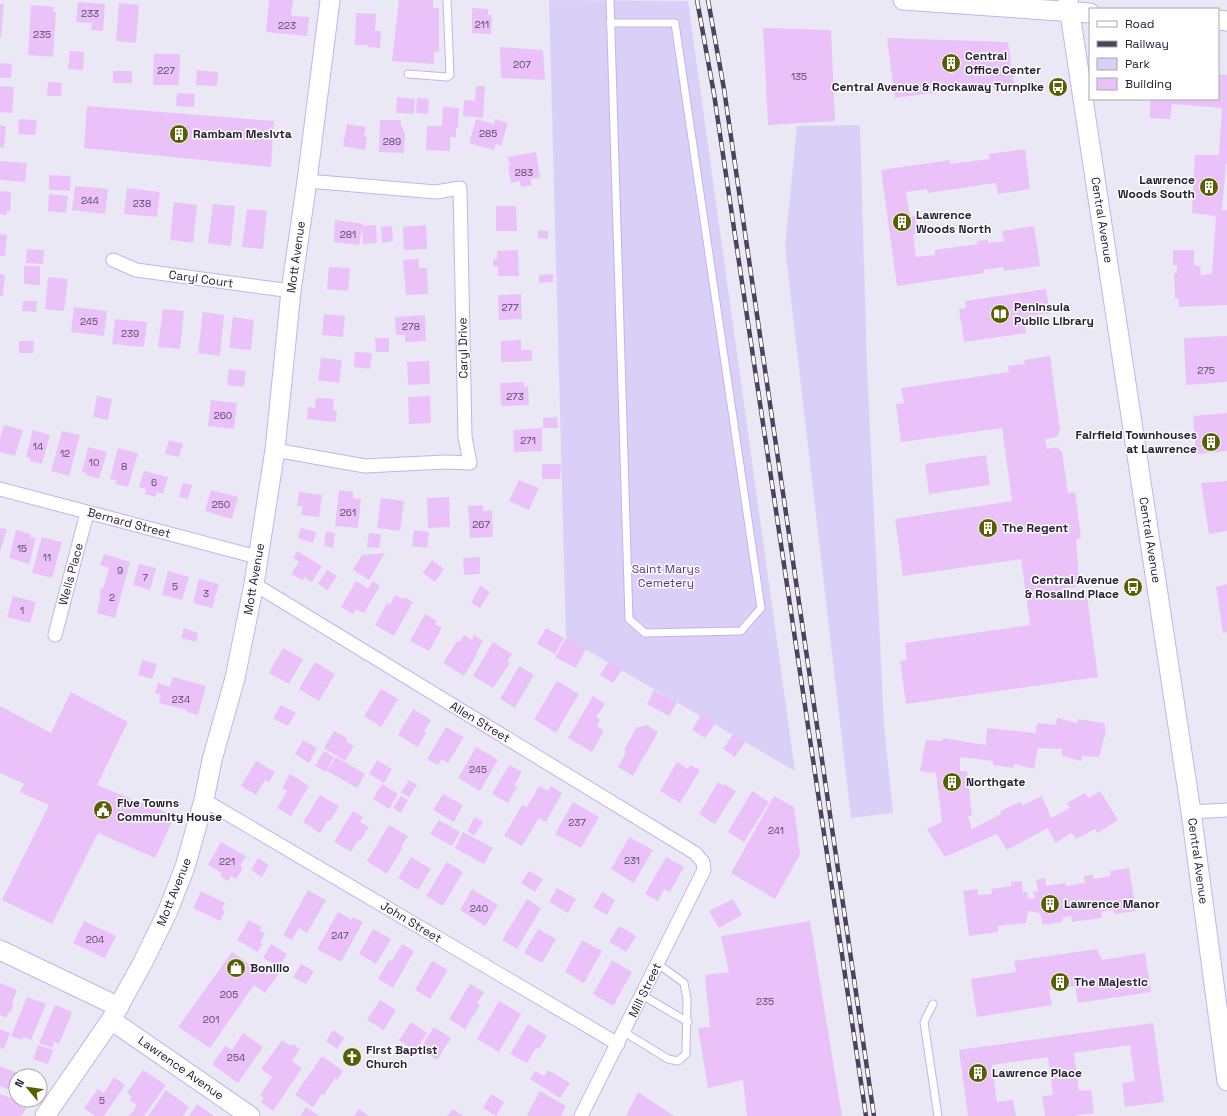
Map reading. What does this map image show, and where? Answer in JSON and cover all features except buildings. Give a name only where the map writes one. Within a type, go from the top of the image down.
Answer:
[{"type":"street","name":"Mott Avenue","points":[[45,1116],[115,1014],[142,964],[167,913],[185,867],[204,800],[212,760],[235,678],[254,584],[274,450],[290,291],[307,181],[330,0]]},
{"type":"street","points":[[902,0],[1069,6],[1089,13]]},
{"type":"street","name":"Central Avenue","points":[[1069,6],[1191,812],[1227,1082]]},
{"type":"street","name":"Caryl Drive","points":[[274,450],[366,466],[445,462],[470,463],[465,437],[460,188],[436,192],[307,181]]},
{"type":"street","name":"Caryl Court","points":[[113,260],[136,270],[290,291]]},
{"type":"street","name":"Bernard Street","points":[[0,489],[257,557]]},
{"type":"street","name":"Wells Place","points":[[55,635],[87,513]]},
{"type":"street","name":"Allen Street","points":[[254,584],[695,853],[704,862]]},
{"type":"street","name":"John Street","points":[[204,800],[618,1044]]},
{"type":"street","points":[[1191,812],[1227,810]]},
{"type":"street","name":"Mill Street","points":[[581,1116],[704,870],[704,862]]},
{"type":"street","name":"Lawrence Avenue","points":[[0,950],[115,1014],[250,1116]]},
{"type":"lane","points":[[408,74],[447,77],[450,75],[447,0]]},
{"type":"lane","points":[[610,0],[610,23],[629,619],[645,633],[741,631],[762,608],[675,23],[610,23]]},
{"type":"lane","points":[[624,1032],[668,1059],[678,1061],[686,1054],[688,1022],[687,999],[684,983],[658,964]]},
{"type":"lane","points":[[642,995],[688,1022]]},
{"type":"lane","points":[[933,1004],[924,1022],[938,1116]]},
{"type":"green space","name":"Saint Marys Cemetery","points":[[549,0],[688,1],[795,771],[566,638]]},
{"type":"green space","points":[[860,125],[867,367],[884,726],[893,813],[851,818],[785,247],[797,126]]},
{"type":"railway","points":[[697,0],[714,94],[866,1116]]},
{"type":"railway","points":[[708,0],[724,89],[874,1116]]},
{"type":"place","name":"Central Office Center","points":[[951,63]]},
{"type":"place","name":"Central Avenue & Rockaway Turnpike","points":[[1058,87]]},
{"type":"place","name":"Rambam Mesivta","points":[[179,134]]},
{"type":"place","name":"Lawrence Woods South","points":[[1209,187]]},
{"type":"place","name":"Lawrence Woods North","points":[[902,222]]},
{"type":"place","name":"Peninsula Public Library","points":[[1000,314]]},
{"type":"place","name":"Fairfield Townhouses at Lawrence","points":[[1211,442]]},
{"type":"place","name":"The Regent","points":[[988,528]]},
{"type":"place","name":"Central Avenue & Rosalind Place","points":[[1133,587]]},
{"type":"place","name":"Northgate","points":[[952,782]]},
{"type":"place","name":"Five Towns Community House","points":[[103,810]]},
{"type":"place","name":"Lawrence Manor","points":[[1050,904]]},
{"type":"place","name":"Bonillo","points":[[236,968]]},
{"type":"place","name":"The Majestic","points":[[1060,982]]},
{"type":"place","name":"First Baptist Church","points":[[352,1057]]},
{"type":"place","name":"Lawrence Place","points":[[978,1073]]}]
